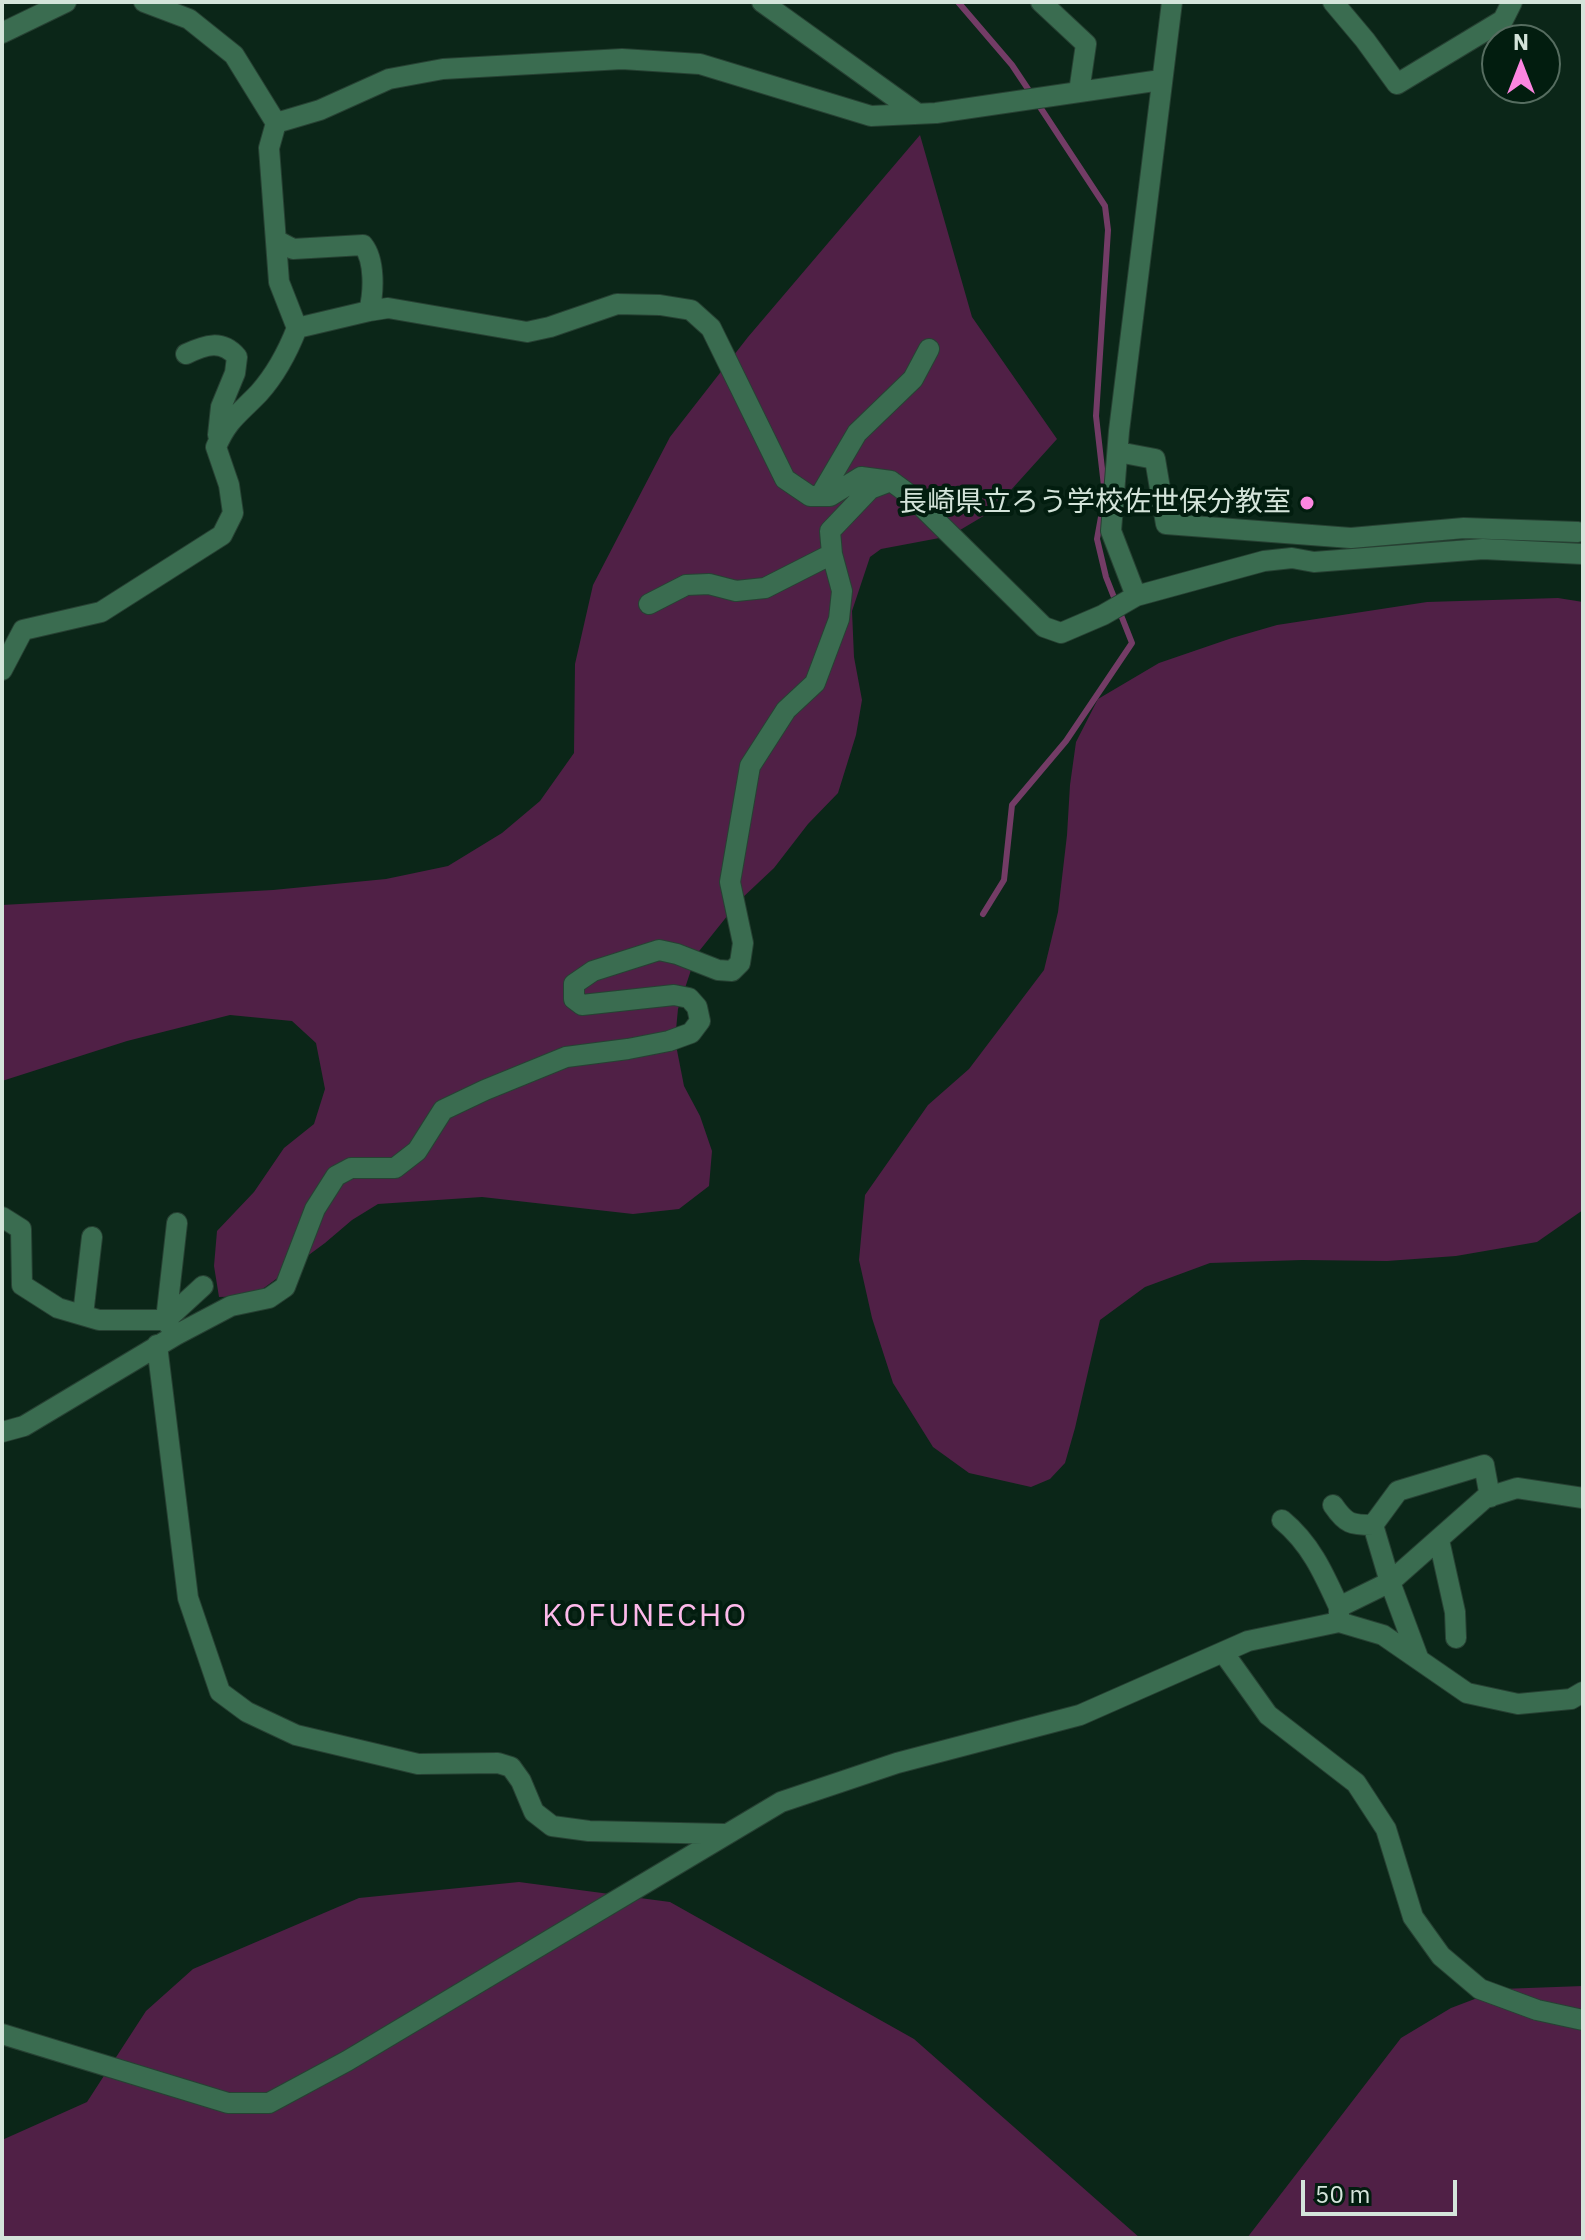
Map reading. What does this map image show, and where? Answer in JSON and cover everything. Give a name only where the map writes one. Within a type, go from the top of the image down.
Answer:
[{"type":"street","points":[[2,33],[66,2]]},
{"type":"street","points":[[2,670],[23,630],[101,612],[222,535],[233,513],[229,485],[216,447],[225,426],[261,391],[286,355],[297,328],[279,282],[269,148],[276,123],[234,55],[189,19],[144,2]]},
{"type":"street","points":[[762,2],[918,114]]},
{"type":"street","points":[[1041,2],[1086,44],[1079,92]]},
{"type":"street","points":[[1130,599],[1111,531],[1172,2]]},
{"type":"street","points":[[1333,2],[1397,84],[1503,20],[1512,2]]},
{"type":"street","points":[[276,123],[320,110],[389,79],[443,69],[622,59],[700,64],[871,116],[918,114],[1161,80]]},
{"type":"street","points":[[276,240],[293,249],[363,245],[369,253],[372,300],[369,311]]},
{"type":"street","points":[[297,328],[388,308],[527,332],[617,304],[660,305],[691,310],[711,328],[785,479],[810,496],[830,496],[861,477],[891,481],[910,495],[1044,627],[1061,633],[1103,615],[1130,599],[1264,561],[1292,558],[1314,562],[1483,549],[1583,554]]},
{"type":"street","points":[[186,354],[218,344],[230,348],[237,357],[235,373],[221,407],[218,443]]},
{"type":"street","points":[[820,496],[857,433],[913,379],[929,349]]},
{"type":"street","points":[[1118,452],[1155,459],[1166,524],[1351,538],[1464,528],[1578,532]]},
{"type":"street","points":[[2,1217],[21,1229],[22,1285],[58,1308],[99,1320],[171,1327],[231,1306],[269,1298],[285,1287],[315,1209],[336,1176],[351,1168],[395,1168],[417,1151],[443,1110],[566,1057],[628,1049],[691,1033],[700,1021],[697,1007],[689,998],[674,995],[582,1005],[574,999],[574,984],[593,971],[659,950],[718,970],[732,971],[740,963],[743,943],[730,882],[750,766],[786,710],[815,683],[839,619],[842,591],[832,554],[830,531],[870,489],[891,481]]},
{"type":"street","points":[[649,604],[686,585],[709,584],[736,591],[765,588],[832,554]]},
{"type":"street","points":[[171,1327],[177,1223]]},
{"type":"street","points":[[83,1315],[92,1237]]},
{"type":"street","points":[[2,1432],[24,1426],[157,1345],[203,1286]]},
{"type":"street","points":[[157,1345],[188,1598],[220,1692],[247,1712],[296,1735],[418,1764],[498,1763],[511,1767],[521,1781],[534,1812],[552,1826],[589,1831],[727,1834]]},
{"type":"street","points":[[1373,1525],[1398,1491],[1484,1465],[1490,1497]]},
{"type":"street","points":[[2,2034],[228,2103],[269,2103],[347,2061],[781,1802],[897,1763],[1080,1715],[1248,1641],[1339,1615],[1390,1582],[1485,1498],[1517,1488],[1583,1498]]},
{"type":"street","points":[[1333,1505],[1341,1517],[1352,1525],[1373,1525]]},
{"type":"street","points":[[1282,1520],[1298,1533],[1315,1556],[1339,1615],[1383,1635],[1467,1693],[1518,1704],[1571,1699],[1583,1692]]},
{"type":"street","points":[[1373,1525],[1419,1660]]},
{"type":"street","points":[[1439,1540],[1455,1612],[1456,1638]]},
{"type":"street","points":[[1223,1652],[1268,1715],[1356,1783],[1386,1829],[1413,1917],[1441,1956],[1480,1989],[1537,2010],[1583,2020]]},
{"type":"shaded area","points":[[920,135],[972,317],[1057,439],[992,511],[950,536],[881,549],[870,557],[852,611],[854,657],[862,700],[856,735],[838,793],[808,824],[774,868],[740,900],[696,955],[678,1009],[675,1040],[684,1086],[700,1116],[712,1151],[709,1186],[679,1209],[633,1214],[482,1197],[378,1204],[352,1220],[253,1296],[219,1297],[214,1266],[217,1231],[254,1192],[284,1148],[314,1124],[325,1089],[316,1043],[292,1021],[230,1015],[127,1041],[2,1081],[2,905],[273,890],[386,879],[448,866],[502,833],[540,801],[574,753],[575,664],[593,585],[670,437],[748,337]]},
{"type":"shaded area","points":[[1558,598],[1583,602],[1583,1210],[1537,1242],[1456,1256],[1387,1261],[1210,1263],[1145,1287],[1100,1320],[1065,1463],[1050,1479],[1031,1487],[969,1473],[933,1447],[893,1383],[872,1318],[859,1260],[865,1195],[928,1105],[969,1069],[1044,970],[1058,912],[1076,742],[1098,699],[1159,663],[1277,625],[1427,602]]},
{"type":"shaded area","points":[[519,1882],[670,1902],[914,2039],[1140,2238],[2,2238],[2,2140],[87,2102],[146,2011],[193,1969],[359,1898]]},
{"type":"shaded area","points":[[1583,1986],[1583,2238],[1247,2238],[1401,2038],[1451,2008],[1501,1989]]},
{"type":"waterway","points":[[958,2],[1012,65],[1032,95]]},
{"type":"waterway","points":[[983,914],[1004,880],[1012,805],[1066,741],[1132,643],[1106,577],[1097,539],[1105,495],[1096,416],[1108,230],[1105,206],[1038,104]]},
{"type":"place","name":"長崎県立ろう学校佐世保分教室","points":[[1307,503]]},
{"type":"district","name":"KOFUNECHO","points":[[645,1617]]}]
